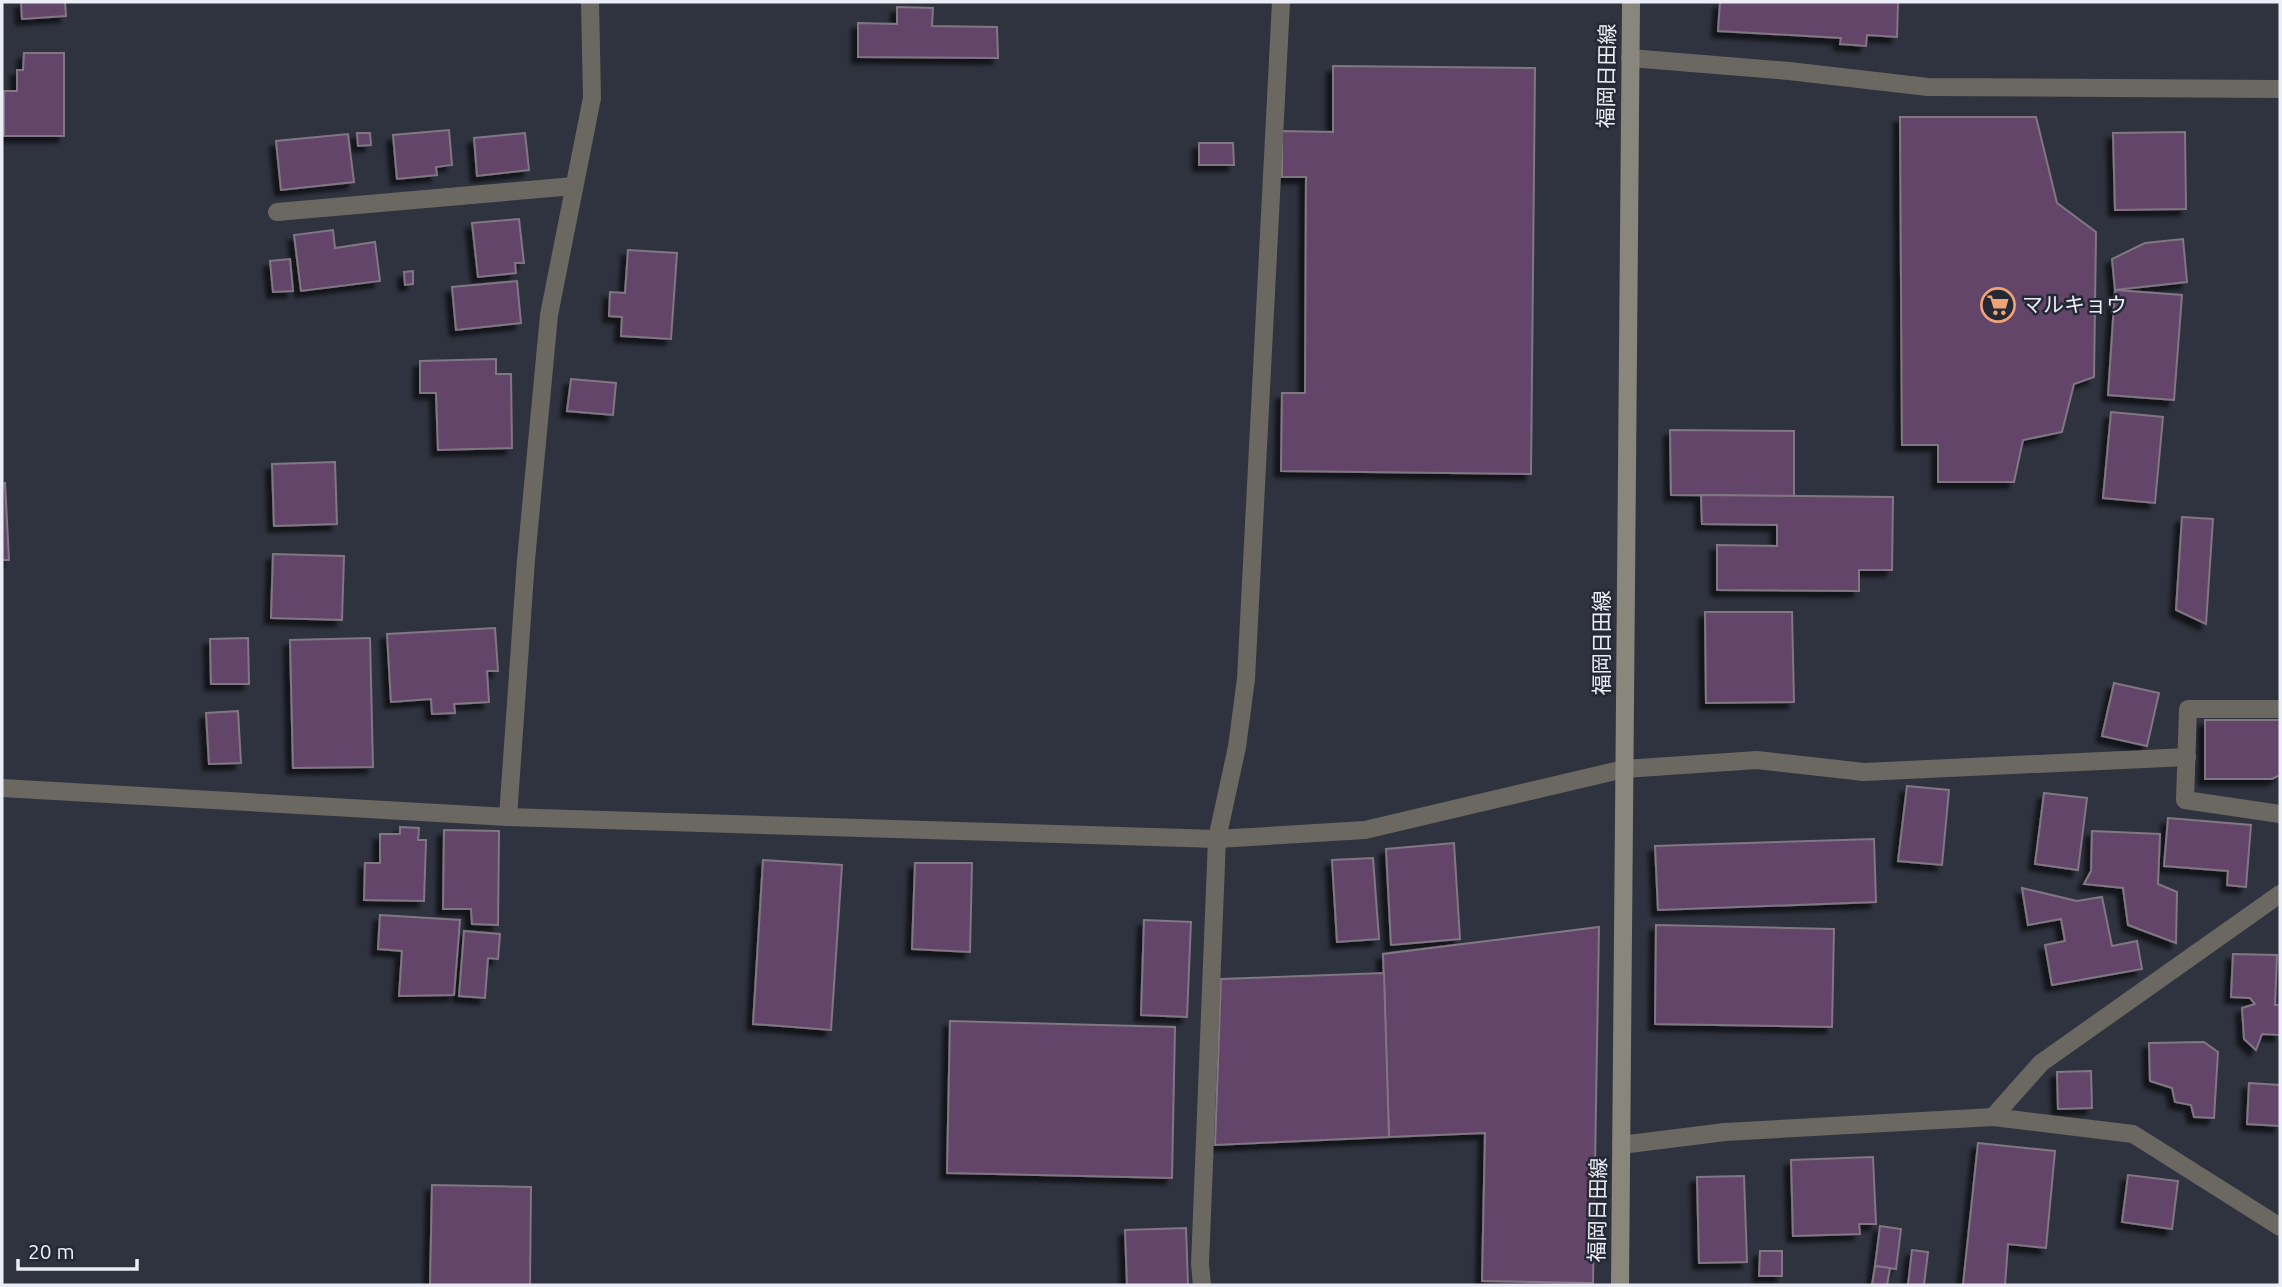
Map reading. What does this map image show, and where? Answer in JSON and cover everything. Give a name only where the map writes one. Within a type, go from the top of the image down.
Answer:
[{"type":"main road","name":"福岡日田線","points":[[1620,1285],[1631,2]]},
{"type":"street","points":[[508,817],[526,560],[548,315],[592,98],[590,2]]},
{"type":"street","points":[[1202,1285],[1200,1264],[1217,839],[1237,747],[1246,679],[1281,2]]},
{"type":"street","points":[[1630,58],[1789,71],[1928,87],[2280,89]]},
{"type":"street","points":[[277,212],[574,186]]},
{"type":"street","points":[[2280,709],[2188,709],[2185,800],[2280,814]]},
{"type":"street","points":[[2,788],[508,817],[1217,839],[1365,831],[1624,769],[1757,760],[1864,772],[2187,757]]},
{"type":"street","points":[[1993,1117],[2041,1063],[2280,894]]},
{"type":"street","points":[[1621,1145],[1726,1132],[1993,1117],[2133,1134],[2280,1227]]},
{"type":"building","points":[[21,2],[65,2],[66,16],[22,19]]},
{"type":"building","points":[[1720,2],[1898,2],[1897,37],[1867,35],[1866,46],[1840,44],[1841,38],[1718,31]]},
{"type":"building","points":[[897,7],[933,8],[932,26],[997,27],[998,58],[858,57],[858,23],[897,24]]},
{"type":"building","points":[[24,53],[64,53],[64,136],[4,136],[4,91],[17,91],[17,70],[23,70]]},
{"type":"building","points":[[1333,66],[1535,68],[1531,474],[1281,471],[1282,393],[1305,393],[1306,177],[1282,177],[1282,131],[1333,132]]},
{"type":"building","name":"マルキョウ","points":[[1900,117],[2036,117],[2057,203],[2096,232],[2094,377],[2074,384],[2062,432],[2023,440],[2014,482],[1938,482],[1938,445],[1902,445]]},
{"type":"building","points":[[449,130],[452,165],[436,167],[437,175],[397,179],[393,135]]},
{"type":"building","points":[[2185,132],[2186,209],[2115,210],[2113,133]]},
{"type":"building","points":[[357,133],[370,133],[371,145],[358,146]]},
{"type":"building","points":[[525,133],[529,170],[477,176],[474,138]]},
{"type":"building","points":[[348,134],[354,182],[281,190],[276,141]]},
{"type":"building","points":[[1199,143],[1233,143],[1234,165],[1199,165]]},
{"type":"building","points":[[519,219],[524,263],[515,263],[516,273],[478,277],[472,223]]},
{"type":"building","points":[[333,230],[335,248],[375,242],[380,281],[301,291],[294,235]]},
{"type":"building","points":[[2183,239],[2187,282],[2115,290],[2112,259],[2145,243]]},
{"type":"building","points":[[628,250],[677,253],[671,339],[621,336],[622,317],[609,316],[610,292],[625,293]]},
{"type":"building","points":[[290,259],[293,291],[273,292],[270,261]]},
{"type":"building","points":[[413,271],[413,284],[405,285],[404,272]]},
{"type":"building","points":[[517,281],[521,323],[456,330],[452,287]]},
{"type":"building","points":[[2115,290],[2182,295],[2174,400],[2108,395]]},
{"type":"building","points":[[496,359],[496,374],[511,374],[512,448],[438,450],[436,393],[420,393],[420,361]]},
{"type":"building","points":[[571,379],[616,383],[613,415],[567,411]]},
{"type":"building","points":[[2111,412],[2163,417],[2155,503],[2103,498]]},
{"type":"building","points":[[1670,430],[1794,431],[1794,496],[1671,495]]},
{"type":"building","points":[[335,462],[337,524],[274,526],[272,464]]},
{"type":"building","points":[[5,483],[9,560],[2,560],[2,484]]},
{"type":"building","points":[[1701,495],[1893,497],[1892,570],[1859,570],[1859,591],[1717,590],[1717,545],[1777,546],[1777,525],[1702,524]]},
{"type":"building","points":[[2182,517],[2213,519],[2206,624],[2176,610]]},
{"type":"building","points":[[273,554],[344,556],[342,620],[271,618]]},
{"type":"building","points":[[1705,612],[1792,612],[1794,702],[1706,703]]},
{"type":"building","points":[[495,628],[498,671],[487,671],[489,702],[454,704],[455,713],[432,714],[431,699],[391,702],[387,634]]},
{"type":"building","points":[[248,638],[249,684],[211,684],[210,639]]},
{"type":"building","points":[[370,638],[373,767],[293,768],[290,640]]},
{"type":"building","points":[[2114,683],[2159,693],[2147,746],[2102,736]]},
{"type":"building","points":[[238,711],[241,763],[209,764],[206,713]]},
{"type":"building","points":[[2205,720],[2280,720],[2280,775],[2272,779],[2205,779]]},
{"type":"building","points":[[1907,786],[1949,790],[1942,865],[1898,861]]},
{"type":"building","points":[[2044,793],[2087,798],[2078,870],[2035,864]]},
{"type":"building","points":[[2168,818],[2251,825],[2246,887],[2227,885],[2228,871],[2164,866]]},
{"type":"building","points":[[400,827],[419,828],[418,840],[426,840],[424,901],[364,900],[365,863],[380,863],[380,834],[400,834]]},
{"type":"building","points":[[444,830],[499,831],[498,925],[472,924],[471,909],[443,909]]},
{"type":"building","points":[[2092,831],[2160,834],[2158,884],[2177,892],[2176,943],[2128,925],[2123,888],[2084,884],[2091,871]]},
{"type":"building","points":[[1874,839],[1876,902],[1658,910],[1655,846]]},
{"type":"building","points":[[1454,843],[1460,939],[1391,945],[1386,849]]},
{"type":"building","points":[[1373,858],[1379,939],[1337,942],[1332,860]]},
{"type":"building","points":[[763,860],[842,865],[831,1030],[753,1024]]},
{"type":"building","points":[[915,863],[972,863],[970,952],[912,949]]},
{"type":"building","points":[[2022,888],[2077,901],[2102,897],[2112,946],[2137,941],[2142,969],[2052,985],[2045,945],[2065,941],[2061,919],[2028,925]]},
{"type":"building","points":[[380,915],[460,920],[454,995],[399,996],[402,951],[378,949]]},
{"type":"building","points":[[1144,920],[1191,922],[1187,1017],[1141,1015]]},
{"type":"building","points":[[1656,925],[1834,929],[1832,1027],[1655,1024]]},
{"type":"building","points":[[1599,927],[1593,1283],[1482,1281],[1485,1133],[1389,1137],[1383,954]]},
{"type":"building","points":[[464,931],[500,934],[498,959],[488,958],[485,998],[459,996]]},
{"type":"building","points":[[2233,954],[2277,955],[2275,1005],[2280,1005],[2280,1035],[2262,1034],[2256,1050],[2244,1039],[2242,1008],[2255,1004],[2250,998],[2231,997]]},
{"type":"building","points":[[1384,973],[1389,1137],[1215,1145],[1221,979]]},
{"type":"building","points":[[950,1021],[1175,1027],[1172,1178],[947,1173]]},
{"type":"building","points":[[2204,1042],[2218,1052],[2214,1118],[2194,1117],[2191,1105],[2175,1102],[2172,1088],[2150,1081],[2149,1043]]},
{"type":"building","points":[[2091,1071],[2092,1108],[2058,1109],[2057,1072]]},
{"type":"building","points":[[2249,1083],[2280,1085],[2280,1126],[2247,1124]]},
{"type":"building","points":[[1978,1143],[2055,1151],[2046,1248],[2008,1244],[2005,1285],[1963,1285]]},
{"type":"building","points":[[1873,1157],[1876,1224],[1859,1224],[1860,1234],[1793,1236],[1791,1160]]},
{"type":"building","points":[[2128,1175],[2178,1181],[2172,1229],[2122,1222]]},
{"type":"building","points":[[1744,1176],[1747,1262],[1699,1263],[1697,1177]]},
{"type":"building","points":[[432,1185],[531,1187],[530,1285],[430,1285]]},
{"type":"building","points":[[1880,1226],[1901,1229],[1896,1269],[1875,1266]]},
{"type":"building","points":[[1186,1228],[1188,1285],[1127,1285],[1125,1230]]},
{"type":"building","points":[[1912,1250],[1928,1252],[1924,1285],[1908,1285]]},
{"type":"building","points":[[1760,1251],[1782,1251],[1782,1276],[1759,1276]]},
{"type":"building","points":[[1875,1266],[1890,1268],[1887,1285],[1872,1285]]},
{"type":"place","name":"マルキョウ","points":[[1998,305]]}]
